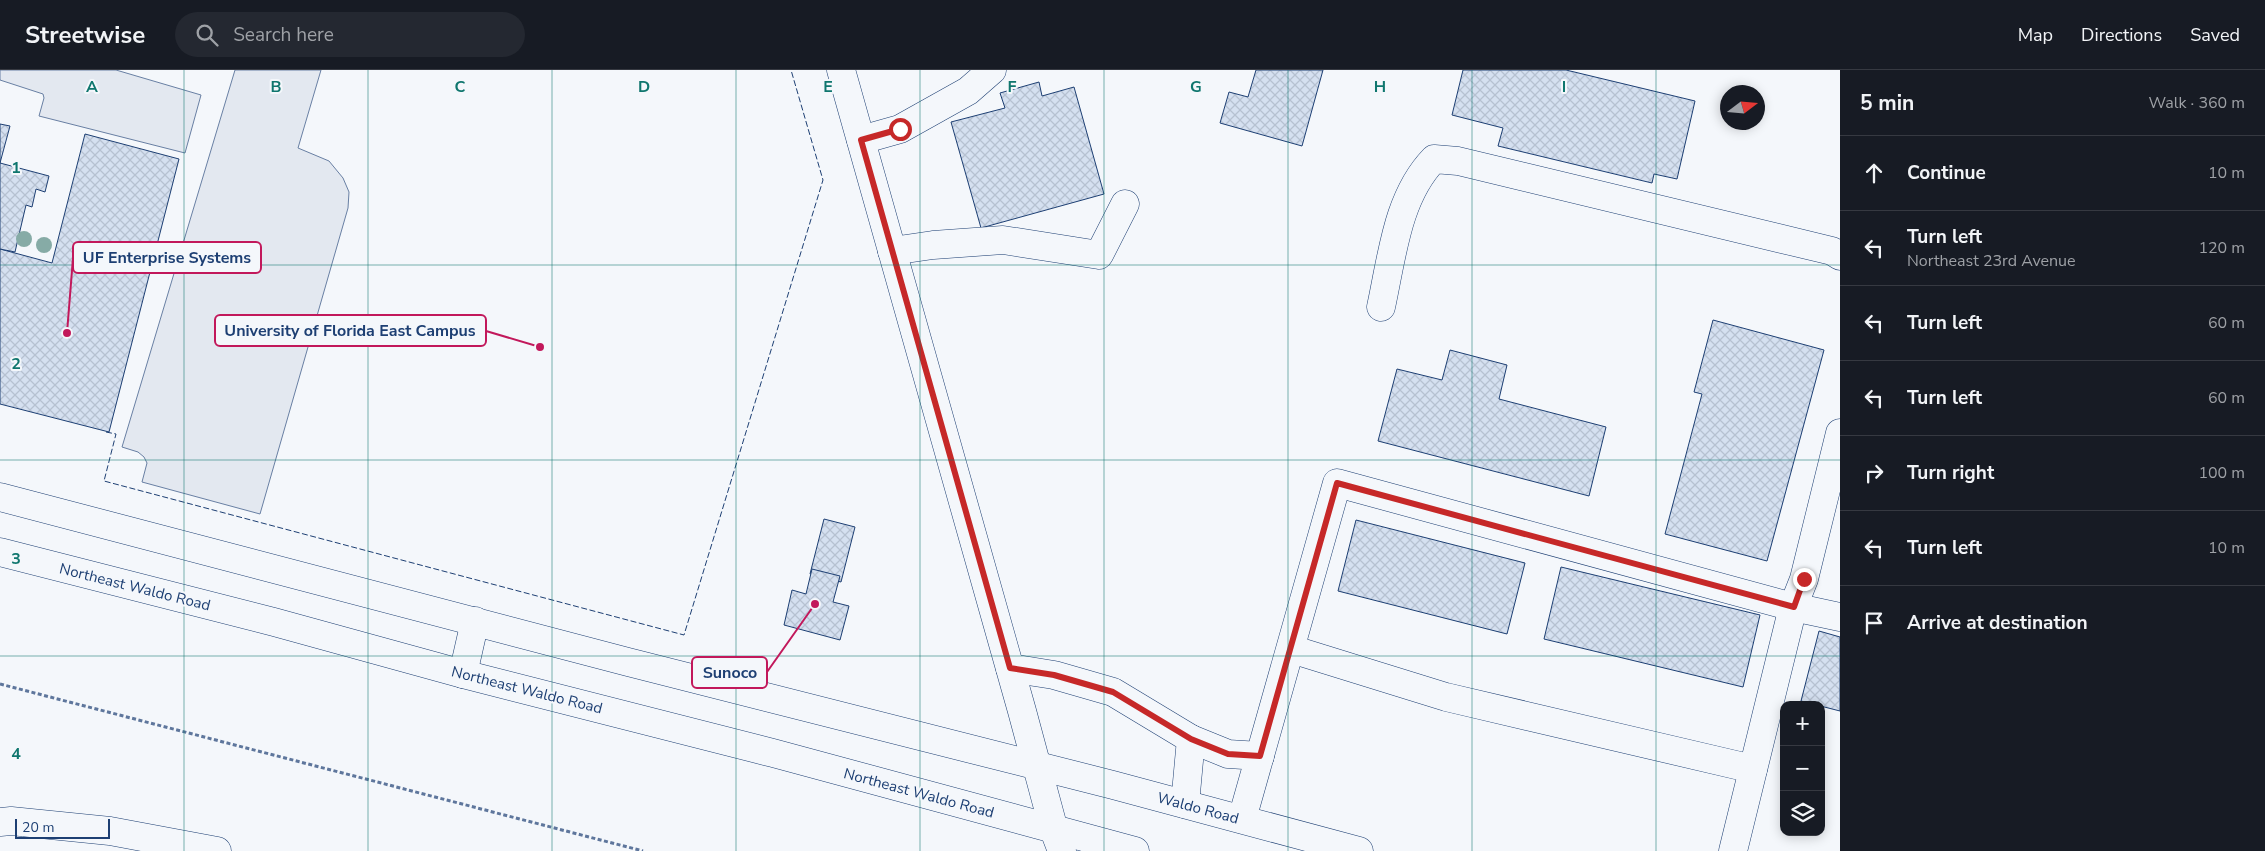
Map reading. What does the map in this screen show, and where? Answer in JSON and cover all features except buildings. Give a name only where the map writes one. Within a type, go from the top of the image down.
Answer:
[{"type":"main road","points":[[841,70],[1058,840],[1135,851]]},
{"type":"main road","points":[[861,140],[900,129],[968,91],[992,70]]},
{"type":"main road","points":[[1382,307],[1400,223],[1411,190],[1422,172],[1434,159],[1468,163],[1832,251],[1840,256]]},
{"type":"main road","points":[[892,251],[933,245],[1003,240],[1099,255],[1125,204]]},
{"type":"main road","points":[[1733,851],[1840,433]]},
{"type":"main road","points":[[1242,819],[1337,483],[1794,607],[1840,617]]},
{"type":"main road","points":[[0,497],[628,662],[1036,766]]},
{"type":"main road","name":"Northeast Waldo Road","points":[[0,552],[274,622],[463,674],[773,753],[1058,840]]},
{"type":"main road","points":[[463,674],[475,621]]},
{"type":"main road","points":[[1291,649],[1446,697],[1753,769]]},
{"type":"main road","points":[[1010,668],[1054,675],[1113,692],[1191,739],[1228,754],[1260,756]]},
{"type":"main road","points":[[1185,804],[1191,739]]},
{"type":"main road","name":"Waldo Road","points":[[1036,766],[1359,851]]},
{"type":"main road","points":[[0,822],[11,821],[110,830],[208,850]]},
{"type":"path","points":[[0,684],[644,851]]},
{"type":"shaded area","points":[[0,70],[116,70],[201,95],[185,153],[39,116],[44,98],[43,94],[0,80]]},
{"type":"shaded area","points":[[235,70],[321,70],[298,148],[329,161],[343,178],[349,192],[348,208],[260,514],[142,482],[147,463],[144,457],[138,452],[122,447]]},
{"type":"fence","points":[[106,432],[116,434],[104,481],[684,635],[823,180],[791,70]]},
{"type":"place","name":"UF Enterprise Systems","points":[[67,333]]},
{"type":"place","name":"University of Florida East Campus","points":[[540,347]]},
{"type":"place","name":"Sunoco","points":[[815,604]]},
{"type":"route","points":[[900,129],[861,140],[1010,668],[1054,675],[1113,692],[1191,739],[1228,754],[1260,756],[1337,483],[1794,607],[1804,579]]}]
